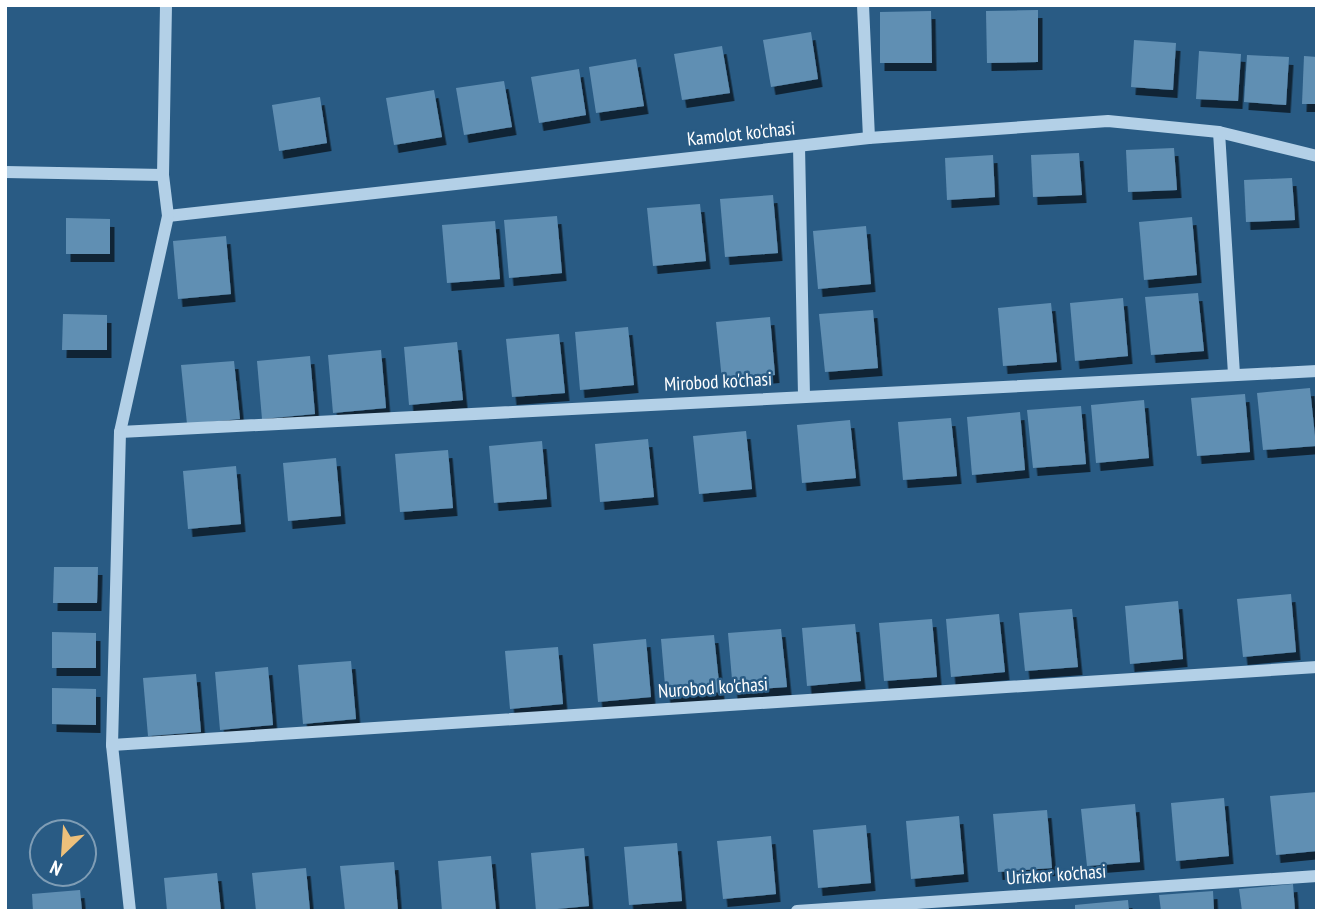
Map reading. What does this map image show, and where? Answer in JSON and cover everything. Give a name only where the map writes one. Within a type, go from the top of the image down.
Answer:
[{"type":"street","points":[[130,911],[112,745],[120,432],[168,216],[163,175],[166,5]]},
{"type":"street","points":[[863,5],[869,138]]},
{"type":"street","name":"Kamolot ko'chasi","points":[[168,216],[799,145],[1108,121],[1219,132],[1317,156]]},
{"type":"street","points":[[1219,132],[1234,374]]},
{"type":"street","points":[[799,145],[804,396]]},
{"type":"street","points":[[5,172],[163,175]]},
{"type":"street","name":"Mirobod ko'chasi","points":[[120,432],[1317,371]]},
{"type":"street","name":"Nurobod ko'chasi","points":[[112,745],[1317,667]]},
{"type":"street","name":"Urizkor ko'chasi","points":[[797,911],[1317,876]]},
{"type":"building","points":[[1038,10],[1038,62],[987,63],[986,11]]},
{"type":"building","points":[[931,11],[932,63],[880,63],[880,12]]},
{"type":"building","points":[[811,32],[818,79],[771,87],[763,40]]},
{"type":"building","points":[[1134,40],[1176,43],[1173,90],[1131,87]]},
{"type":"building","points":[[722,46],[730,93],[682,100],[674,54]]},
{"type":"building","points":[[1199,51],[1241,54],[1238,101],[1196,99]]},
{"type":"building","points":[[1247,55],[1289,57],[1286,105],[1244,102]]},
{"type":"building","points":[[1304,56],[1317,57],[1317,104],[1302,104]]},
{"type":"building","points":[[636,59],[644,106],[596,113],[589,67]]},
{"type":"building","points":[[579,69],[586,115],[539,123],[531,77]]},
{"type":"building","points":[[504,81],[512,127],[464,135],[456,88]]},
{"type":"building","points":[[434,90],[442,137],[394,145],[386,98]]},
{"type":"building","points":[[320,97],[327,143],[279,151],[272,105]]},
{"type":"building","points":[[1174,148],[1177,190],[1128,192],[1126,150]]},
{"type":"building","points":[[1079,153],[1082,195],[1033,197],[1031,155]]},
{"type":"building","points":[[993,155],[995,197],[947,200],[945,158]]},
{"type":"building","points":[[1292,178],[1295,220],[1246,222],[1244,180]]},
{"type":"building","points":[[773,195],[778,253],[725,257],[720,199]]},
{"type":"building","points":[[700,204],[706,261],[653,266],[647,208]]},
{"type":"building","points":[[557,216],[562,273],[509,278],[504,220]]},
{"type":"building","points":[[1192,217],[1197,275],[1144,280],[1139,222]]},
{"type":"building","points":[[66,218],[110,219],[110,254],[66,254]]},
{"type":"building","points":[[495,221],[500,279],[447,283],[442,225]]},
{"type":"building","points":[[866,226],[871,284],[818,289],[813,231]]},
{"type":"building","points":[[226,236],[231,294],[178,299],[173,241]]},
{"type":"building","points":[[1198,293],[1204,351],[1151,355],[1145,297]]},
{"type":"building","points":[[1123,298],[1128,356],[1075,361],[1070,303]]},
{"type":"building","points":[[1051,303],[1057,362],[1003,366],[998,308]]},
{"type":"building","points":[[873,310],[878,368],[825,372],[819,314]]},
{"type":"building","points":[[63,314],[107,315],[107,350],[62,350]]},
{"type":"building","points":[[770,317],[775,375],[722,380],[716,322]]},
{"type":"building","points":[[628,327],[634,385],[580,390],[575,332]]},
{"type":"building","points":[[559,334],[565,393],[512,397],[506,339]]},
{"type":"building","points":[[457,342],[463,400],[409,405],[404,347]]},
{"type":"building","points":[[381,350],[386,408],[333,413],[328,355]]},
{"type":"building","points":[[310,356],[315,414],[262,419],[257,361]]},
{"type":"building","points":[[234,361],[240,419],[187,424],[181,365]]},
{"type":"building","points":[[1310,388],[1316,446],[1263,450],[1257,393]]},
{"type":"building","points":[[1245,394],[1250,452],[1197,456],[1191,398]]},
{"type":"building","points":[[1144,400],[1149,458],[1096,463],[1091,405]]},
{"type":"building","points":[[1081,406],[1086,464],[1033,468],[1027,410]]},
{"type":"building","points":[[1020,412],[1025,470],[972,475],[967,417]]},
{"type":"building","points":[[951,418],[957,476],[903,480],[898,422]]},
{"type":"building","points":[[850,420],[856,478],[802,483],[797,425]]},
{"type":"building","points":[[746,431],[752,489],[699,494],[693,436]]},
{"type":"building","points":[[648,439],[654,497],[600,502],[595,444]]},
{"type":"building","points":[[542,441],[547,499],[494,503],[489,446]]},
{"type":"building","points":[[448,450],[453,508],[400,512],[395,454]]},
{"type":"building","points":[[336,458],[341,516],[288,521],[283,463]]},
{"type":"building","points":[[236,466],[241,524],[188,529],[183,471]]},
{"type":"building","points":[[54,567],[98,567],[97,603],[53,603]]},
{"type":"building","points":[[1291,594],[1296,652],[1243,657],[1237,599]]},
{"type":"building","points":[[1178,601],[1183,659],[1130,664],[1125,606]]},
{"type":"building","points":[[1072,609],[1078,667],[1025,671],[1019,613]]},
{"type":"building","points":[[999,614],[1005,672],[951,677],[946,619]]},
{"type":"building","points":[[932,619],[937,677],[884,681],[879,623]]},
{"type":"building","points":[[855,624],[861,681],[807,686],[802,628]]},
{"type":"building","points":[[781,629],[787,687],[733,691],[728,633]]},
{"type":"building","points":[[52,632],[96,633],[96,668],[52,668]]},
{"type":"building","points":[[714,635],[720,692],[666,697],[661,639]]},
{"type":"building","points":[[646,639],[651,697],[598,702],[593,644]]},
{"type":"building","points":[[558,647],[563,704],[510,709],[505,651]]},
{"type":"building","points":[[351,661],[356,719],[303,724],[298,665]]},
{"type":"building","points":[[268,667],[273,725],[220,730],[215,672]]},
{"type":"building","points":[[196,674],[201,732],[148,736],[143,678]]},
{"type":"building","points":[[52,688],[96,689],[96,725],[52,724]]},
{"type":"building","points":[[1317,792],[1317,851],[1276,855],[1270,796]]},
{"type":"building","points":[[1224,798],[1229,856],[1176,861],[1171,803]]},
{"type":"building","points":[[1135,804],[1140,862],[1087,866],[1081,809]]},
{"type":"building","points":[[1047,810],[1052,868],[998,872],[993,814]]},
{"type":"building","points":[[959,816],[964,874],[911,879],[906,821]]},
{"type":"building","points":[[866,825],[871,883],[818,888],[813,830]]},
{"type":"building","points":[[771,836],[776,894],[723,899],[717,841]]},
{"type":"building","points":[[677,843],[682,901],[629,905],[624,847]]},
{"type":"building","points":[[584,848],[589,906],[536,911],[531,853]]},
{"type":"building","points":[[491,856],[496,911],[442,911],[438,861]]},
{"type":"building","points":[[394,862],[398,911],[345,911],[340,866]]},
{"type":"building","points":[[306,868],[310,911],[256,911],[252,873]]},
{"type":"building","points":[[217,873],[221,911],[167,911],[164,878]]},
{"type":"building","points":[[1293,884],[1295,911],[1242,911],[1239,889]]},
{"type":"building","points":[[80,890],[82,911],[33,911],[32,894]]},
{"type":"building","points":[[1213,891],[1214,911],[1161,911],[1159,895]]},
{"type":"building","points":[[1128,900],[1129,911],[1075,911],[1075,905]]}]
